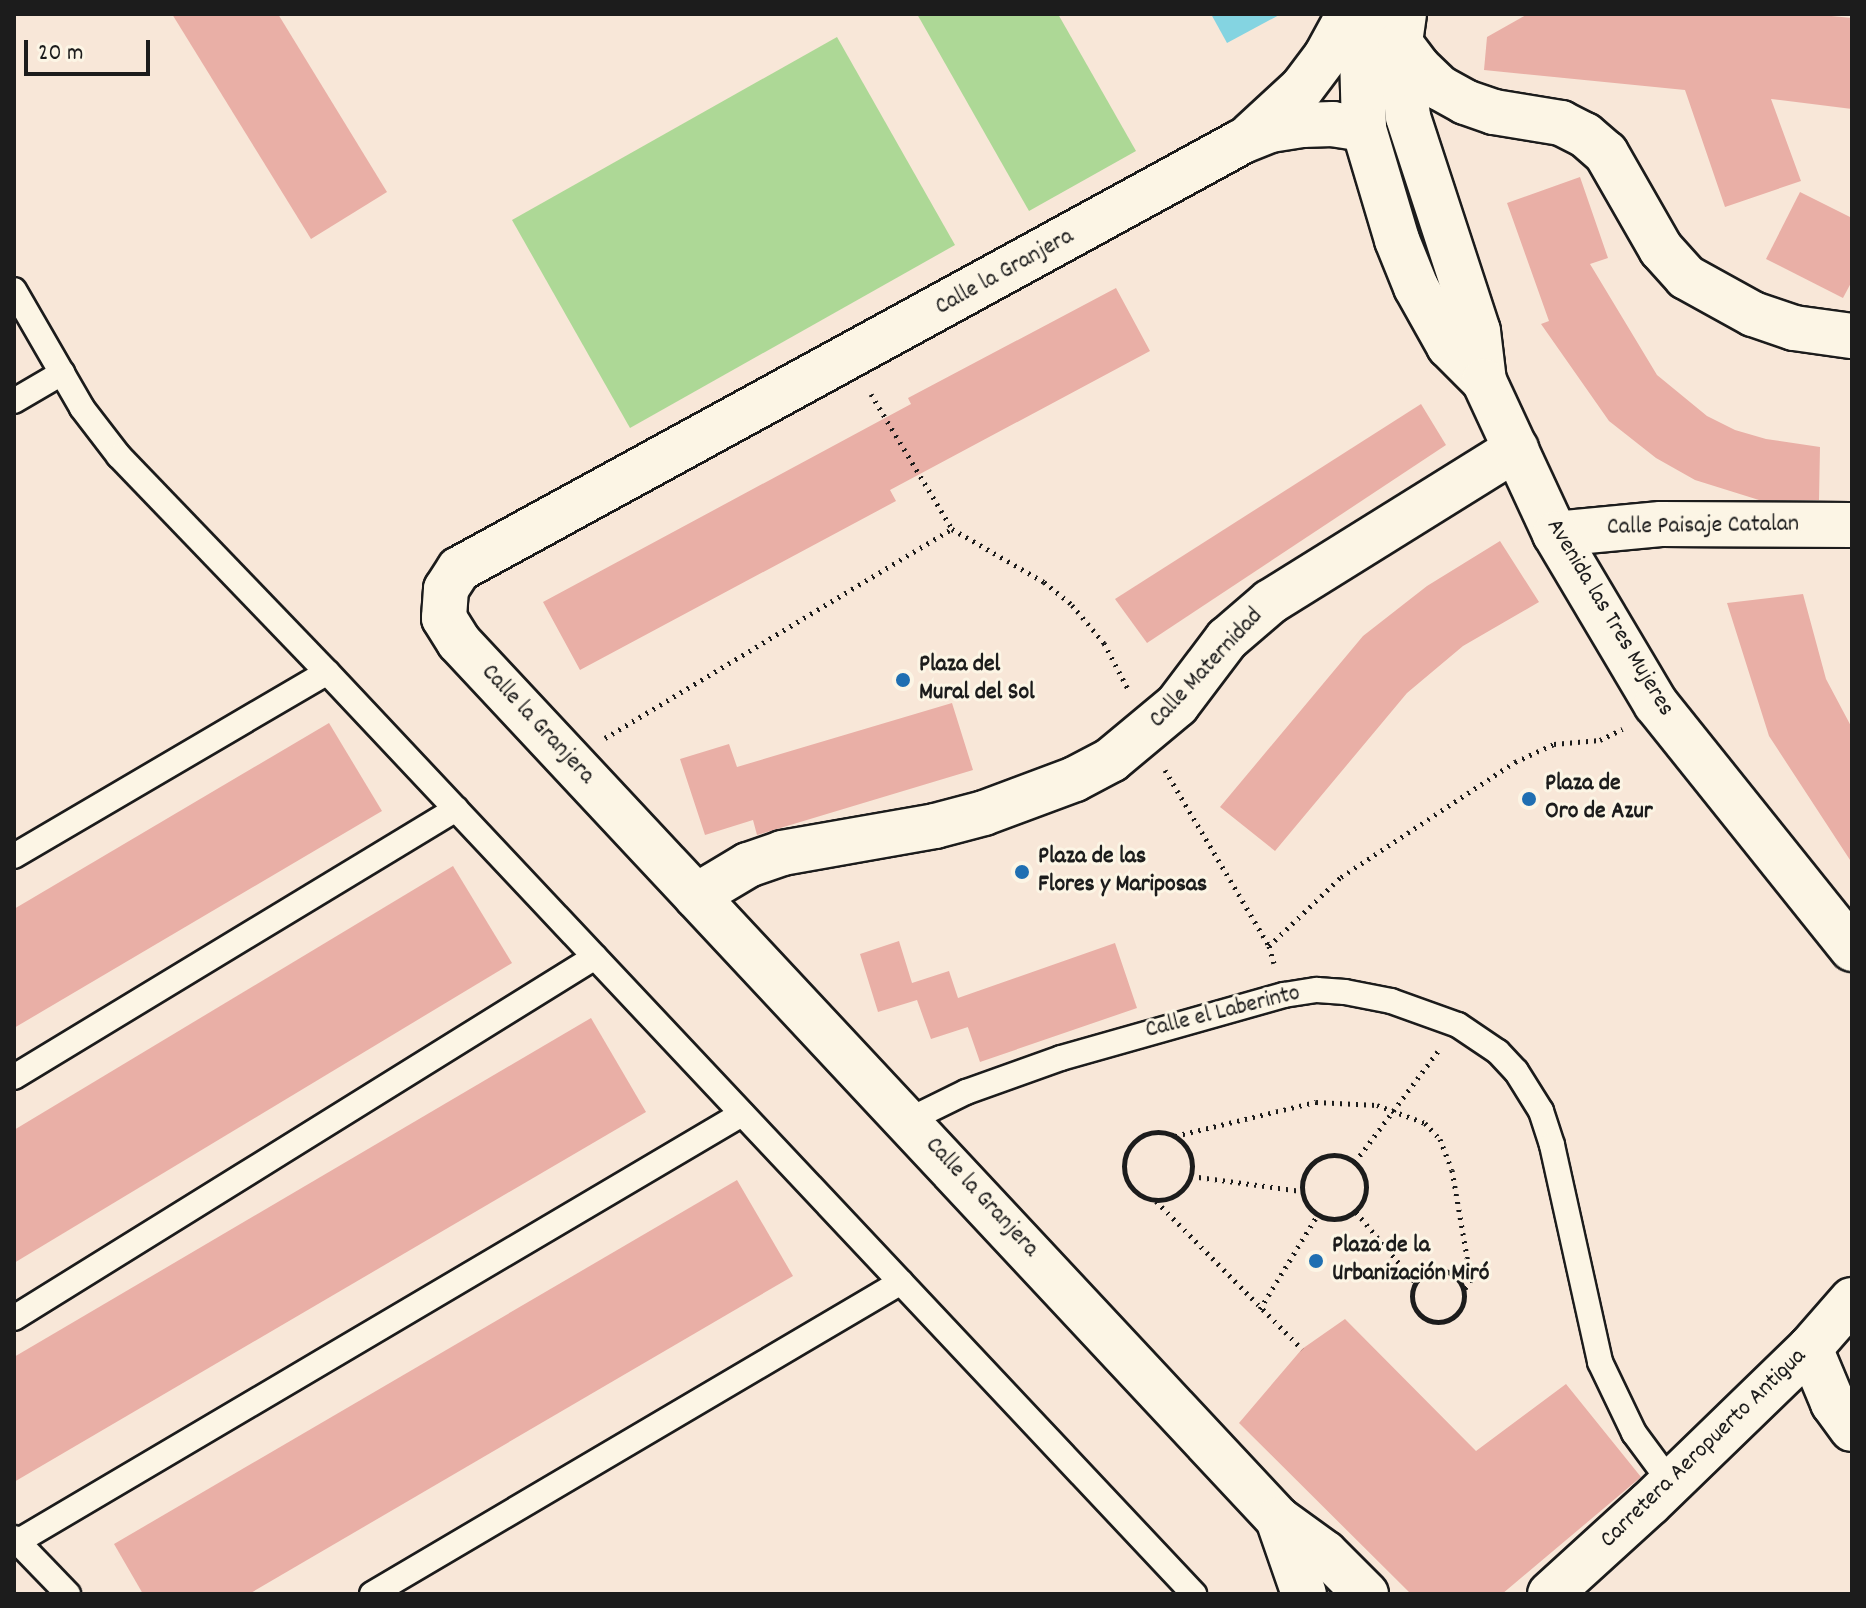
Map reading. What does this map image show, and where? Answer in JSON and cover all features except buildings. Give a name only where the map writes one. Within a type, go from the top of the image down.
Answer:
[{"type":"street","name":"Calle la Granjera","points":[[1241,142],[1302,88],[1326,56],[1349,14]]},
{"type":"street","name":"Avenida las Tres Mujeres","points":[[1361,14],[1364,129],[1392,226],[1416,287],[1449,346],[1484,381]]},
{"type":"street","name":"Avenida las Tres Mujeres","points":[[1402,28],[1408,117],[1478,331],[1484,381],[1555,534],[1656,704],[1852,949]]},
{"type":"street","points":[[1402,28],[1418,67],[1440,88],[1465,102],[1494,112],[1561,123],[1585,135],[1606,153],[1661,249],[1686,277],[1753,314],[1794,328],[1852,336]]},
{"type":"street","name":"Calle la Granjera","points":[[1364,129],[1333,124],[1302,125],[1270,130],[1241,142],[850,359],[459,569],[446,589],[444,618],[459,642],[909,1120],[1278,1519],[1325,1553],[1366,1594]]},
{"type":"street","name":"Calle Maternidad","points":[[696,896],[748,865],[782,853],[935,826],[984,813],[1075,779],[1111,760],[1177,705],[1227,639],[1258,611],[1516,449]]},
{"type":"street","name":"Calle Paisaje Catalan","points":[[1555,534],[1661,524],[1852,525]]},
{"type":"street","name":"Carretera Aeropuerto Antigua","points":[[1550,1594],[1671,1483],[1810,1348],[1852,1300]]},
{"type":"street","points":[[1810,1348],[1833,1403],[1852,1429]]},
{"type":"street","name":"Calle la Granjera","points":[[1278,1519],[1304,1594]]},
{"type":"lane","points":[[14,290],[93,424],[119,456],[327,672],[1194,1594]]},
{"type":"lane","points":[[14,401],[62,373]]},
{"type":"lane","points":[[14,856],[327,672]]},
{"type":"lane","points":[[14,1077],[456,809]]},
{"type":"lane","points":[[14,1318],[595,957]]},
{"type":"lane","name":"Calle el Laberinto","points":[[909,1120],[966,1092],[1061,1058],[1284,995],[1317,990],[1345,992],[1391,1001],[1458,1025],[1507,1061],[1530,1090],[1541,1111],[1552,1145],[1600,1362],[1634,1433],[1671,1483]]},
{"type":"lane","points":[[68,1594],[16,1540],[742,1114]]},
{"type":"lane","points":[[372,1594],[901,1282]]},
{"type":"path","points":[[570,759],[952,529],[850,359]]},
{"type":"path","points":[[1269,946],[1341,877],[1515,762],[1554,744],[1609,736],[1656,704]]},
{"type":"path","points":[[1355,1162],[1458,1025]]},
{"type":"path","points":[[1175,1136],[1190,1154],[1191,1176],[1177,1195],[1155,1201],[1144,1198],[1128,1184],[1124,1162],[1133,1142],[1153,1132],[1175,1136],[1316,1102],[1392,1109],[1425,1123],[1440,1139],[1452,1170],[1471,1280],[1464,1290]]},
{"type":"path","points":[[1334,1155],[1355,1162],[1366,1182],[1366,1193],[1356,1212],[1338,1220],[1317,1216],[1304,1201],[1301,1191],[1305,1171],[1323,1157],[1334,1155]]},
{"type":"path","points":[[1191,1176],[1301,1191]]},
{"type":"path","points":[[1155,1201],[1302,1349]]},
{"type":"path","points":[[1356,1212],[1415,1282],[1414,1307],[1434,1321],[1457,1314],[1464,1300],[1464,1290],[1455,1275],[1447,1270],[1429,1271],[1415,1282]]},
{"type":"path","points":[[1260,1309],[1317,1216]]},
{"type":"green space","points":[[917,14],[1058,14],[1136,151],[1029,211]]},
{"type":"green space","points":[[837,37],[955,245],[630,428],[512,220]]},
{"type":"water","points":[[1211,14],[1281,14],[1227,43]]},
{"type":"place","name":"Plaza del Mural del Sol","points":[[903,680]]},
{"type":"place","name":"Plaza de Oro de Azur","points":[[1529,799]]},
{"type":"place","name":"Plaza de las Flores y Mariposas","points":[[1022,872]]},
{"type":"place","name":"Plaza de la Urbanización Miró","points":[[1316,1261]]}]
